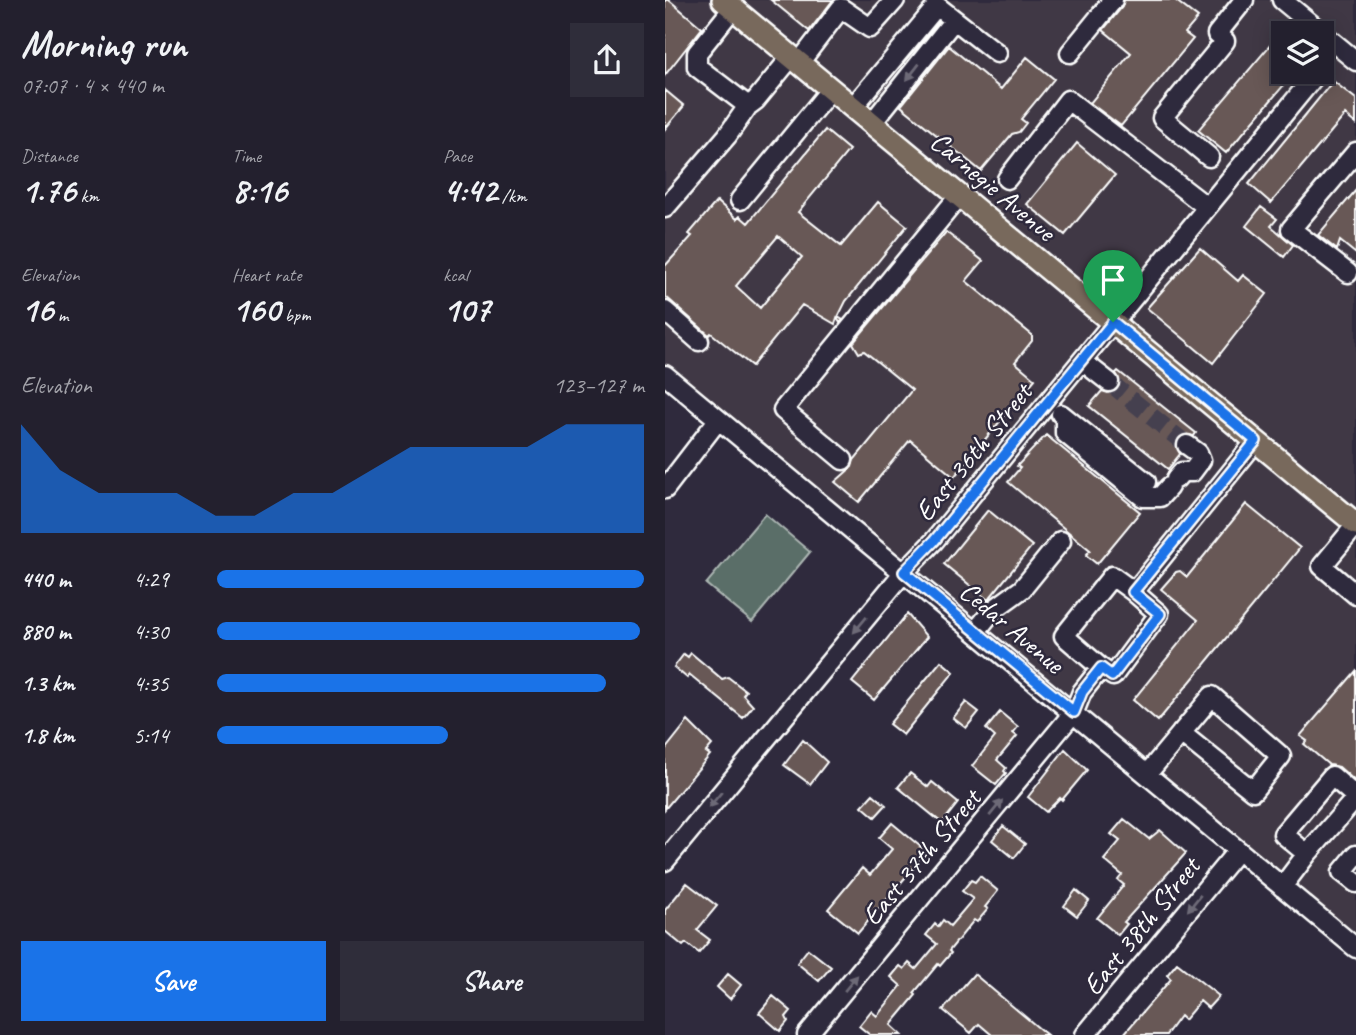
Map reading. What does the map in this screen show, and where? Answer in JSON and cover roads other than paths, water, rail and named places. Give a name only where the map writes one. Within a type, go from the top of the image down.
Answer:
[{"type":"main road","name":"Carnegie Avenue","points":[[728,4],[1356,525]]},
{"type":"street","points":[[665,206],[727,136],[748,106],[796,60],[841,8],[870,28],[895,0]]},
{"type":"street","points":[[1070,53],[1113,0]]},
{"type":"street","points":[[1209,157],[1162,118],[1225,41],[1217,34],[1244,0]]},
{"type":"street","points":[[1282,0],[1350,52],[1334,60]]},
{"type":"street","points":[[728,4],[697,53],[697,67],[748,106]]},
{"type":"street","points":[[853,107],[927,5],[937,6],[997,53]]},
{"type":"street","points":[[872,123],[954,20]]},
{"type":"street","name":"East 36th Street","points":[[665,861],[904,572],[934,541],[1308,84]]},
{"type":"street","points":[[740,200],[831,89]]},
{"type":"street","points":[[1007,179],[1068,100],[1207,206]]},
{"type":"street","points":[[1348,273],[1291,229],[1356,152]]},
{"type":"street","points":[[843,460],[783,410],[960,195]]},
{"type":"street","points":[[665,311],[699,341]]},
{"type":"street","points":[[1081,361],[1109,382]]},
{"type":"street","name":"Cedar Avenue","points":[[665,375],[1356,948]]},
{"type":"street","points":[[1047,403],[1146,482]]},
{"type":"street","points":[[1065,418],[1065,433],[1143,497],[1160,496],[1182,472],[1192,472],[1201,460],[1198,453],[1187,445]]},
{"type":"street","points":[[665,489],[718,420]]},
{"type":"street","points":[[1133,592],[1256,441]]},
{"type":"street","points":[[1356,525],[1322,566],[1356,595]]},
{"type":"street","points":[[976,631],[993,610],[1022,589],[1061,541]]},
{"type":"street","points":[[1112,576],[1133,592],[1160,614],[1112,676],[1064,636],[1112,576]]},
{"type":"street","name":"East 37th Street","points":[[807,1035],[1074,712],[1082,692],[1101,668]]},
{"type":"street","points":[[1147,774],[1181,733],[1212,696],[1281,755],[1253,791],[1181,733]]},
{"type":"street","points":[[1282,887],[1356,798],[1332,776],[1283,834],[1307,854]]},
{"type":"street","name":"East 38th Street","points":[[1085,1035],[1238,850]]},
{"type":"street","points":[[1356,855],[1342,872],[1356,883]]},
{"type":"tunnel","points":[[1109,382],[1187,445]]}]
